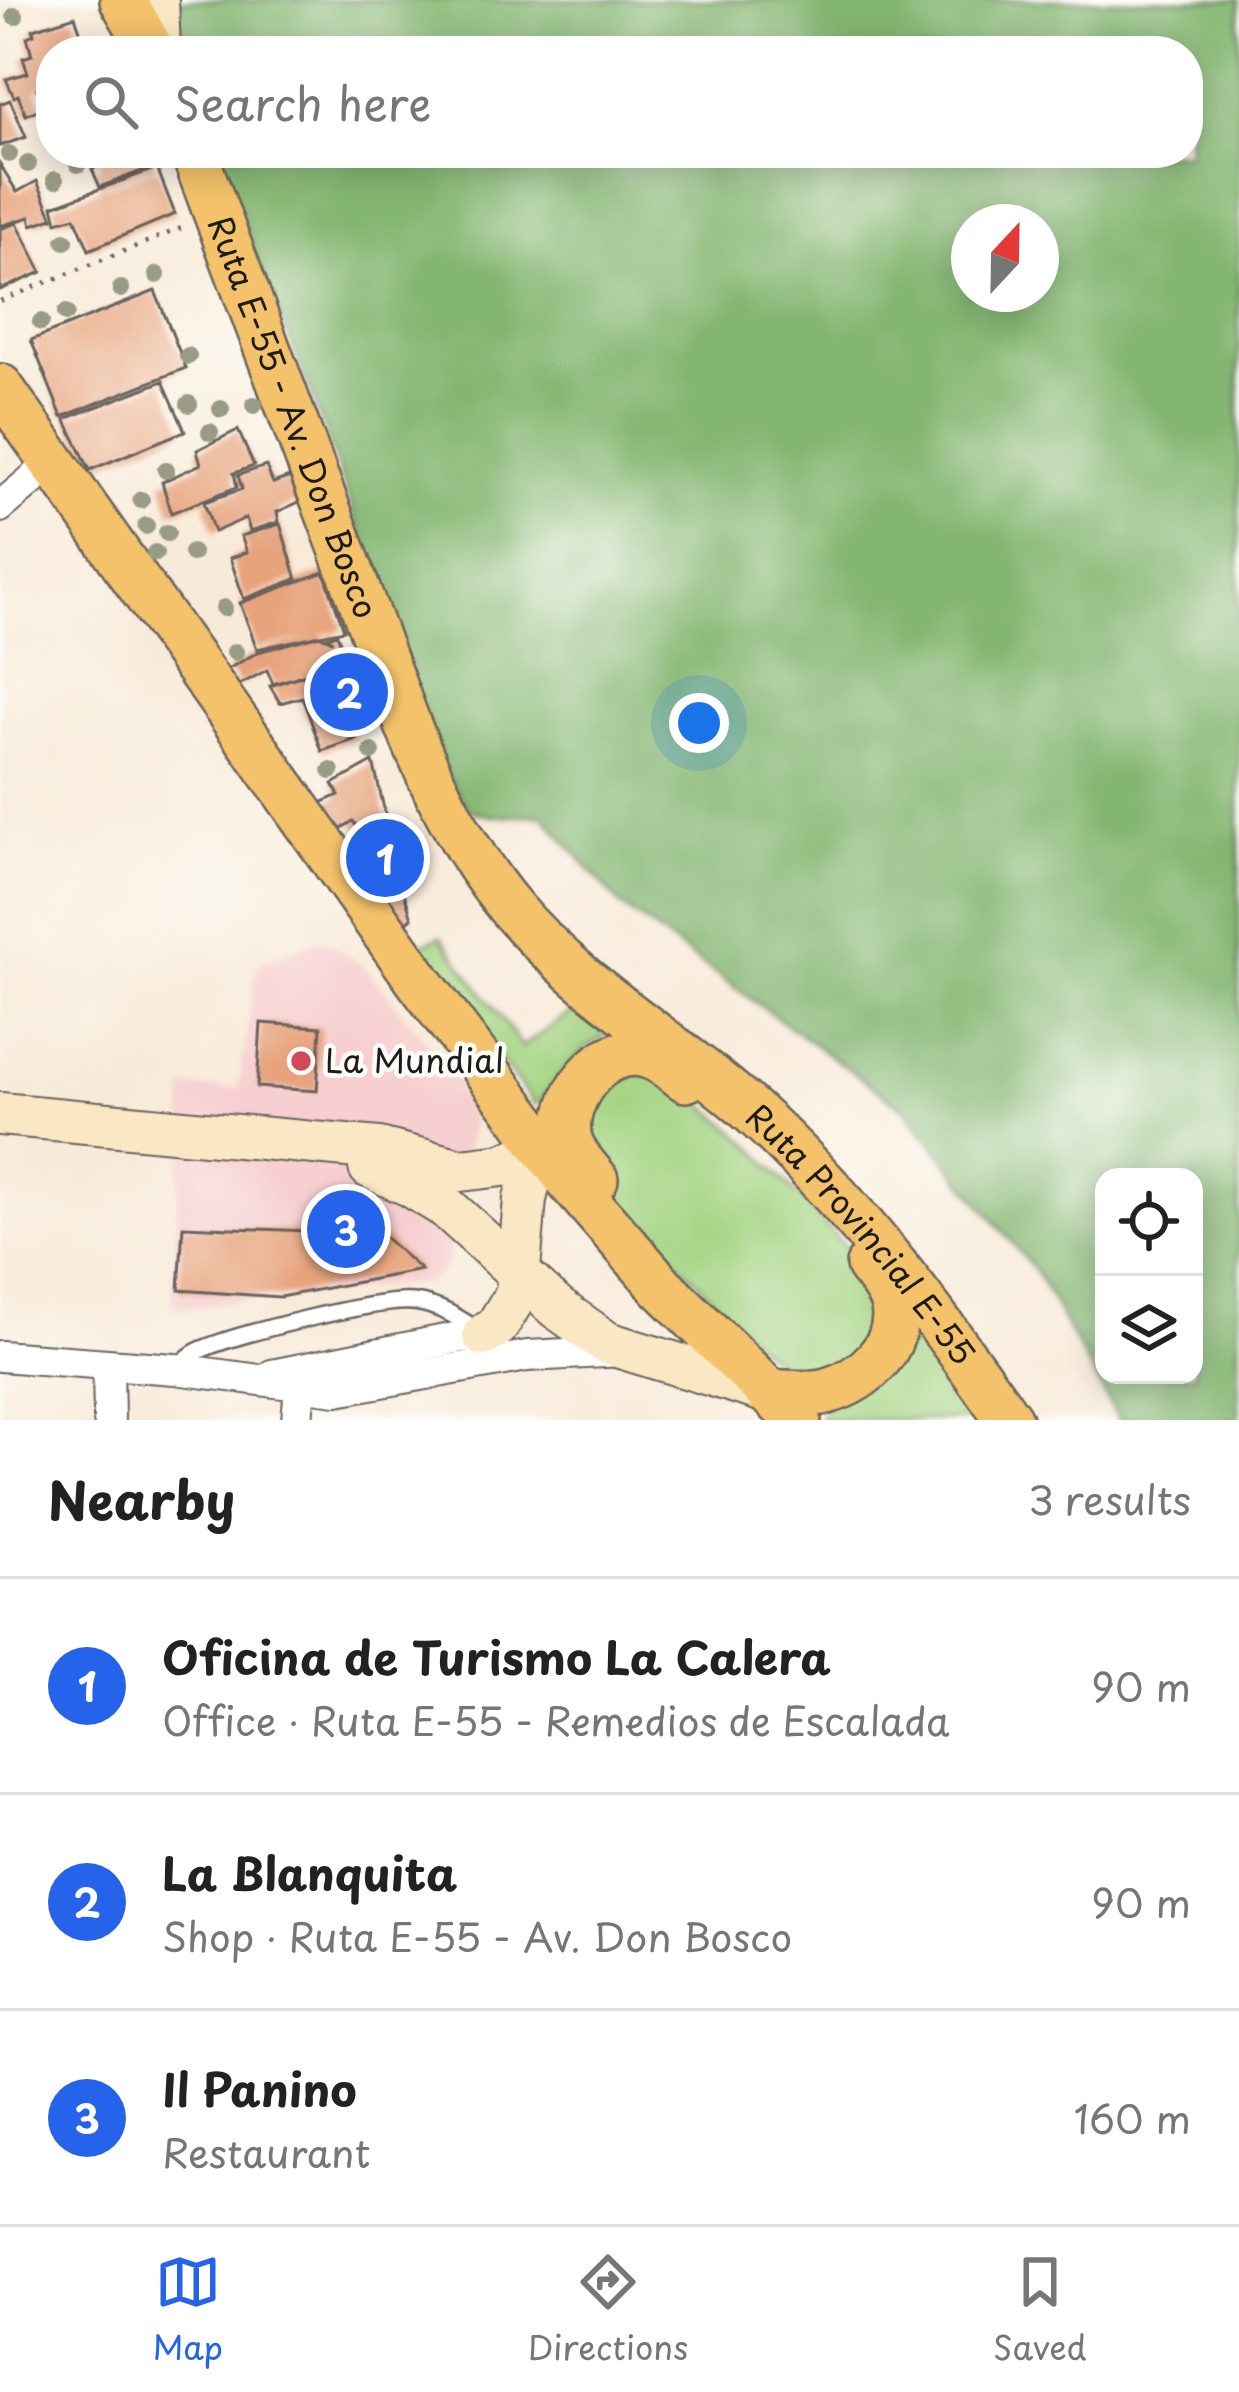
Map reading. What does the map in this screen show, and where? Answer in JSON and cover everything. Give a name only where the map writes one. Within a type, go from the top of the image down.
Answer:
[{"type":"main road","points":[[122,0],[145,36]]},
{"type":"main road","name":"Ruta E-55 - Av. Don Bosco","points":[[200,168],[408,725],[460,836],[512,910],[547,945],[698,1064]]},
{"type":"main road","points":[[0,387],[419,981],[534,1132],[607,1225],[694,1321],[783,1406],[846,1383],[872,1365],[891,1339],[892,1300],[847,1237],[835,1195]]},
{"type":"main road","points":[[534,1132],[607,1062],[634,1053],[659,1060],[696,1087],[734,1094]]},
{"type":"main road","name":"Ruta Provincial E-55","points":[[698,1064],[835,1195],[933,1314],[1009,1420]]},
{"type":"main road","points":[[583,1081],[569,1115],[569,1140],[600,1186],[607,1225]]},
{"type":"street","points":[[156,36],[157,0]]},
{"type":"street","points":[[0,507],[51,464]]},
{"type":"street","points":[[0,1114],[379,1149],[479,1170],[519,1158],[534,1132]]},
{"type":"street","points":[[493,1348],[497,1326],[513,1305],[519,1274],[534,1132]]},
{"type":"street","points":[[314,1143],[410,1184],[447,1208],[589,1332],[783,1406]]},
{"type":"street","points":[[0,1356],[175,1370],[337,1390],[493,1348]]},
{"type":"street","points":[[254,1379],[493,1348],[630,1351]]},
{"type":"street","points":[[108,1365],[109,1420]]},
{"type":"street","points":[[298,1420],[300,1387]]},
{"type":"lane","points":[[175,1370],[200,1350],[408,1302],[458,1316],[493,1348]]},
{"type":"path","points":[[0,301],[218,214]]},
{"type":"shaded area","points":[[319,939],[365,966],[475,1102],[448,1265],[430,1282],[171,1309],[185,1088],[238,1088],[257,964]]},
{"type":"green space","points":[[177,0],[1239,0],[1239,1420],[1119,1420],[1099,1384],[1203,1384],[1203,1168],[1095,1168],[1095,1377],[1037,1274],[906,1110],[621,906],[543,815],[490,816],[468,810],[444,770],[312,396],[220,168],[1203,168],[1203,36],[179,36]]},
{"type":"green space","points":[[441,936],[522,1047],[587,1002],[614,1029],[582,1051],[535,1105],[414,948]]},
{"type":"green space","points":[[621,1071],[673,1078],[748,1142],[855,1257],[876,1309],[866,1344],[836,1370],[799,1377],[758,1346],[593,1166],[580,1115]]},
{"type":"green space","points":[[913,1321],[991,1420],[821,1420],[821,1414]]},
{"type":"building","points":[[75,16],[82,36],[36,36],[36,111],[26,115],[6,79],[28,73],[23,58],[32,55],[27,37],[34,34],[33,29]]},
{"type":"building","points":[[10,100],[26,137],[0,146],[0,104]]},
{"type":"building","points":[[0,164],[17,192],[37,181],[53,218],[32,225],[30,217],[0,226]]},
{"type":"building","points":[[95,168],[150,168],[100,187]]},
{"type":"building","points":[[157,168],[175,214],[89,250],[75,217],[57,222],[53,206]]},
{"type":"building","points":[[17,223],[42,272],[0,290],[0,229]]},
{"type":"building","points":[[155,291],[186,368],[62,417],[31,340]]},
{"type":"building","points":[[163,381],[185,431],[90,470],[65,419]]},
{"type":"building","points":[[238,430],[254,466],[234,473],[237,487],[171,513],[162,482],[201,464],[197,450]]},
{"type":"building","points":[[266,466],[273,483],[290,477],[299,502],[277,512],[279,522],[250,531],[246,518],[214,532],[204,502],[242,489],[238,475]]},
{"type":"building","points":[[280,524],[297,579],[244,599],[230,558],[247,552],[241,536]]},
{"type":"building","points":[[324,572],[344,630],[257,649],[240,603]]},
{"type":"building","points":[[337,634],[346,658],[304,675],[273,684],[267,670],[239,685],[228,669],[258,652],[319,635],[333,641],[327,637]]},
{"type":"building","points":[[340,662],[344,672],[364,664],[376,700],[349,711],[356,739],[322,751],[302,697],[280,703],[270,686]]},
{"type":"building","points":[[373,762],[386,817],[359,830],[353,821],[339,830],[321,803],[339,795],[333,784]]},
{"type":"building","points":[[389,818],[401,860],[394,862],[412,918],[406,923],[368,871],[374,869],[353,837]]},
{"type":"building","points":[[261,1023],[321,1027],[317,1091],[257,1087]]},
{"type":"building","points":[[183,1226],[381,1234],[421,1270],[280,1297],[179,1290]]},
{"type":"place","name":"La Blanquita","points":[[349,692]]},
{"type":"place","name":"Oficina de Turismo La Calera","points":[[385,858]]},
{"type":"place","name":"La Mundial","points":[[301,1061]]},
{"type":"place","name":"Il Panino","points":[[346,1229]]}]
